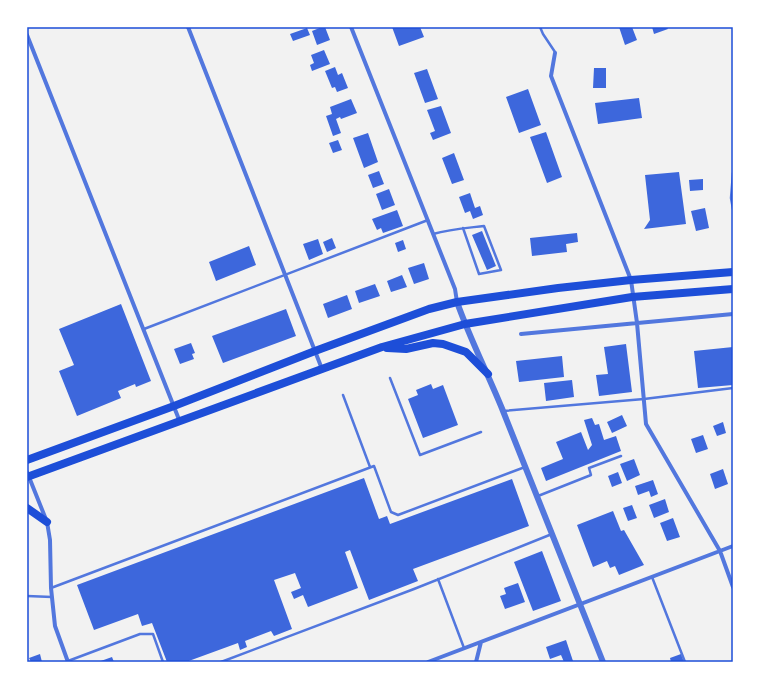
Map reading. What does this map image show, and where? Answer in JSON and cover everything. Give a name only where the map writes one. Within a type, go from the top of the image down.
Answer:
[{"type":"main road","points":[[27,460],[429,309],[458,302],[558,288],[631,280],[733,272]]},
{"type":"main road","points":[[28,475],[181,422],[382,347],[465,324],[632,297],[733,289]]},
{"type":"main road","points":[[382,347],[406,349],[433,343],[443,344],[466,352],[488,374]]},
{"type":"main road","points":[[27,508],[47,522]]},
{"type":"street","points":[[188,27],[322,369]]},
{"type":"street","points":[[351,27],[455,289],[465,324],[503,410],[603,662]]},
{"type":"street","points":[[27,35],[181,422]]},
{"type":"street","points":[[27,53],[33,51]]},
{"type":"street","points":[[556,53],[551,76],[631,280],[632,297],[637,323],[646,424],[720,551],[733,586]]},
{"type":"street","points":[[522,334],[733,314]]},
{"type":"street","points":[[28,475],[47,522],[50,540],[52,596],[55,626],[68,661]]},
{"type":"street","points":[[428,662],[733,546]]},
{"type":"street","points":[[476,662],[480,642]]},
{"type":"lane","points":[[540,27],[556,53]]},
{"type":"lane","points":[[733,173],[731,198],[733,209]]},
{"type":"lane","points":[[144,329],[286,276],[428,220]]},
{"type":"lane","points":[[433,234],[448,230],[463,228],[484,226],[501,270],[479,274],[463,228]]},
{"type":"lane","points":[[390,378],[420,455],[481,432]]},
{"type":"lane","points":[[503,410],[644,399],[733,388]]},
{"type":"lane","points":[[343,395],[370,468]]},
{"type":"lane","points":[[538,497],[591,475],[589,468],[620,456]]},
{"type":"lane","points":[[52,588],[374,466],[391,512],[398,515],[526,467]]},
{"type":"lane","points":[[221,662],[438,579],[552,533]]},
{"type":"lane","points":[[652,577],[685,662]]},
{"type":"lane","points":[[438,579],[464,648]]},
{"type":"lane","points":[[27,596],[52,596]]},
{"type":"lane","points":[[68,661],[140,634],[153,634],[163,662]]},
{"type":"building","points":[[325,27],[330,40],[317,45],[312,31]]},
{"type":"building","points":[[392,27],[420,27],[424,37],[399,46]]},
{"type":"building","points":[[619,27],[632,27],[637,40],[625,45]]},
{"type":"building","points":[[652,27],[667,27],[668,29],[654,34]]},
{"type":"building","points":[[307,28],[310,35],[293,41],[290,34]]},
{"type":"building","points":[[324,50],[330,64],[312,71],[310,65],[314,63],[311,55]]},
{"type":"building","points":[[335,67],[338,75],[342,73],[348,88],[337,92],[335,87],[332,88],[325,71]]},
{"type":"building","points":[[594,68],[606,68],[606,88],[593,88]]},
{"type":"building","points":[[427,69],[438,99],[425,103],[414,73]]},
{"type":"building","points":[[528,89],[541,125],[519,133],[506,97]]},
{"type":"building","points":[[639,98],[642,118],[598,124],[595,103]]},
{"type":"building","points":[[351,99],[357,113],[341,119],[340,117],[336,119],[341,133],[333,136],[326,116],[332,114],[330,107]]},
{"type":"building","points":[[441,106],[451,133],[433,140],[430,133],[435,131],[427,110]]},
{"type":"building","points":[[546,132],[562,177],[547,183],[530,137]]},
{"type":"building","points":[[368,133],[378,162],[364,168],[353,138]]},
{"type":"building","points":[[338,140],[342,150],[333,153],[329,143]]},
{"type":"building","points":[[454,153],[464,180],[452,184],[442,158]]},
{"type":"building","points":[[379,171],[384,184],[373,188],[368,175]]},
{"type":"building","points":[[679,172],[686,224],[644,229],[650,220],[645,175]]},
{"type":"building","points":[[703,179],[703,190],[690,191],[689,180]]},
{"type":"building","points":[[389,189],[395,205],[382,210],[376,194]]},
{"type":"building","points":[[470,193],[475,208],[480,206],[483,215],[473,219],[470,211],[465,213],[459,197]]},
{"type":"building","points":[[705,208],[709,228],[696,231],[691,211]]},
{"type":"building","points":[[397,210],[403,226],[383,233],[381,228],[377,230],[372,219]]},
{"type":"building","points":[[482,231],[496,266],[487,270],[472,235]]},
{"type":"building","points":[[577,233],[578,242],[566,244],[567,252],[532,256],[530,238]]},
{"type":"building","points":[[332,238],[336,248],[327,252],[323,242]]},
{"type":"building","points":[[318,239],[323,254],[309,260],[303,244]]},
{"type":"building","points":[[403,240],[406,249],[398,252],[395,243]]},
{"type":"building","points":[[249,246],[256,265],[216,281],[209,262]]},
{"type":"building","points":[[424,263],[429,279],[414,284],[408,268]]},
{"type":"building","points":[[402,275],[407,287],[391,292],[387,281]]},
{"type":"building","points":[[375,284],[380,296],[359,303],[355,291]]},
{"type":"building","points":[[347,295],[352,309],[328,318],[323,304]]},
{"type":"building","points":[[121,304],[151,381],[136,387],[135,384],[118,391],[121,398],[77,416],[59,371],[74,365],[59,329]]},
{"type":"building","points":[[286,309],[296,336],[223,363],[212,336]]},
{"type":"building","points":[[191,343],[195,353],[192,354],[194,359],[180,364],[174,349]]},
{"type":"building","points":[[626,344],[632,392],[599,396],[596,375],[608,374],[604,347]]},
{"type":"building","points":[[733,347],[733,385],[698,388],[694,351]]},
{"type":"building","points":[[562,356],[564,377],[519,382],[516,361]]},
{"type":"building","points":[[572,380],[574,397],[546,401],[544,383]]},
{"type":"building","points":[[431,384],[433,389],[443,385],[458,425],[423,438],[408,399],[418,395],[416,390]]},
{"type":"building","points":[[622,415],[627,426],[612,433],[607,422]]},
{"type":"building","points":[[592,418],[595,425],[599,424],[604,440],[616,436],[621,451],[546,481],[541,468],[563,459],[556,442],[581,432],[588,450],[592,445],[584,420]]},
{"type":"building","points":[[723,422],[726,433],[717,436],[713,426]]},
{"type":"building","points":[[703,435],[708,449],[696,453],[691,439]]},
{"type":"building","points":[[634,459],[640,475],[627,481],[620,464]]},
{"type":"building","points":[[723,469],[728,484],[715,489],[710,474]]},
{"type":"building","points":[[618,472],[622,483],[612,487],[608,476]]},
{"type":"building","points":[[364,478],[379,519],[387,516],[390,524],[512,479],[529,526],[413,569],[418,581],[369,600],[350,550],[345,552],[358,588],[308,607],[303,595],[294,599],[291,592],[301,588],[295,573],[274,580],[292,629],[274,636],[271,631],[245,641],[247,647],[240,650],[238,643],[186,662],[167,662],[152,623],[142,626],[138,614],[94,630],[77,585]]},
{"type":"building","points":[[653,480],[658,494],[651,497],[649,491],[638,495],[635,486]]},
{"type":"building","points":[[665,499],[669,512],[654,518],[649,505]]},
{"type":"building","points":[[632,505],[637,518],[628,521],[623,508]]},
{"type":"building","points":[[613,511],[621,531],[624,530],[644,565],[619,575],[615,566],[610,568],[607,561],[593,567],[577,525]]},
{"type":"building","points":[[673,518],[680,537],[667,541],[660,523]]},
{"type":"building","points":[[542,551],[561,601],[533,611],[514,562]]},
{"type":"building","points":[[518,583],[525,602],[505,609],[500,596],[506,594],[504,588]]},
{"type":"building","points":[[566,640],[573,661],[564,662],[561,655],[550,659],[546,647]]},
{"type":"building","points":[[40,654],[42,662],[31,662],[29,658]]},
{"type":"building","points":[[681,654],[684,662],[671,662],[670,658]]},
{"type":"building","points":[[112,657],[114,662],[98,662]]}]
